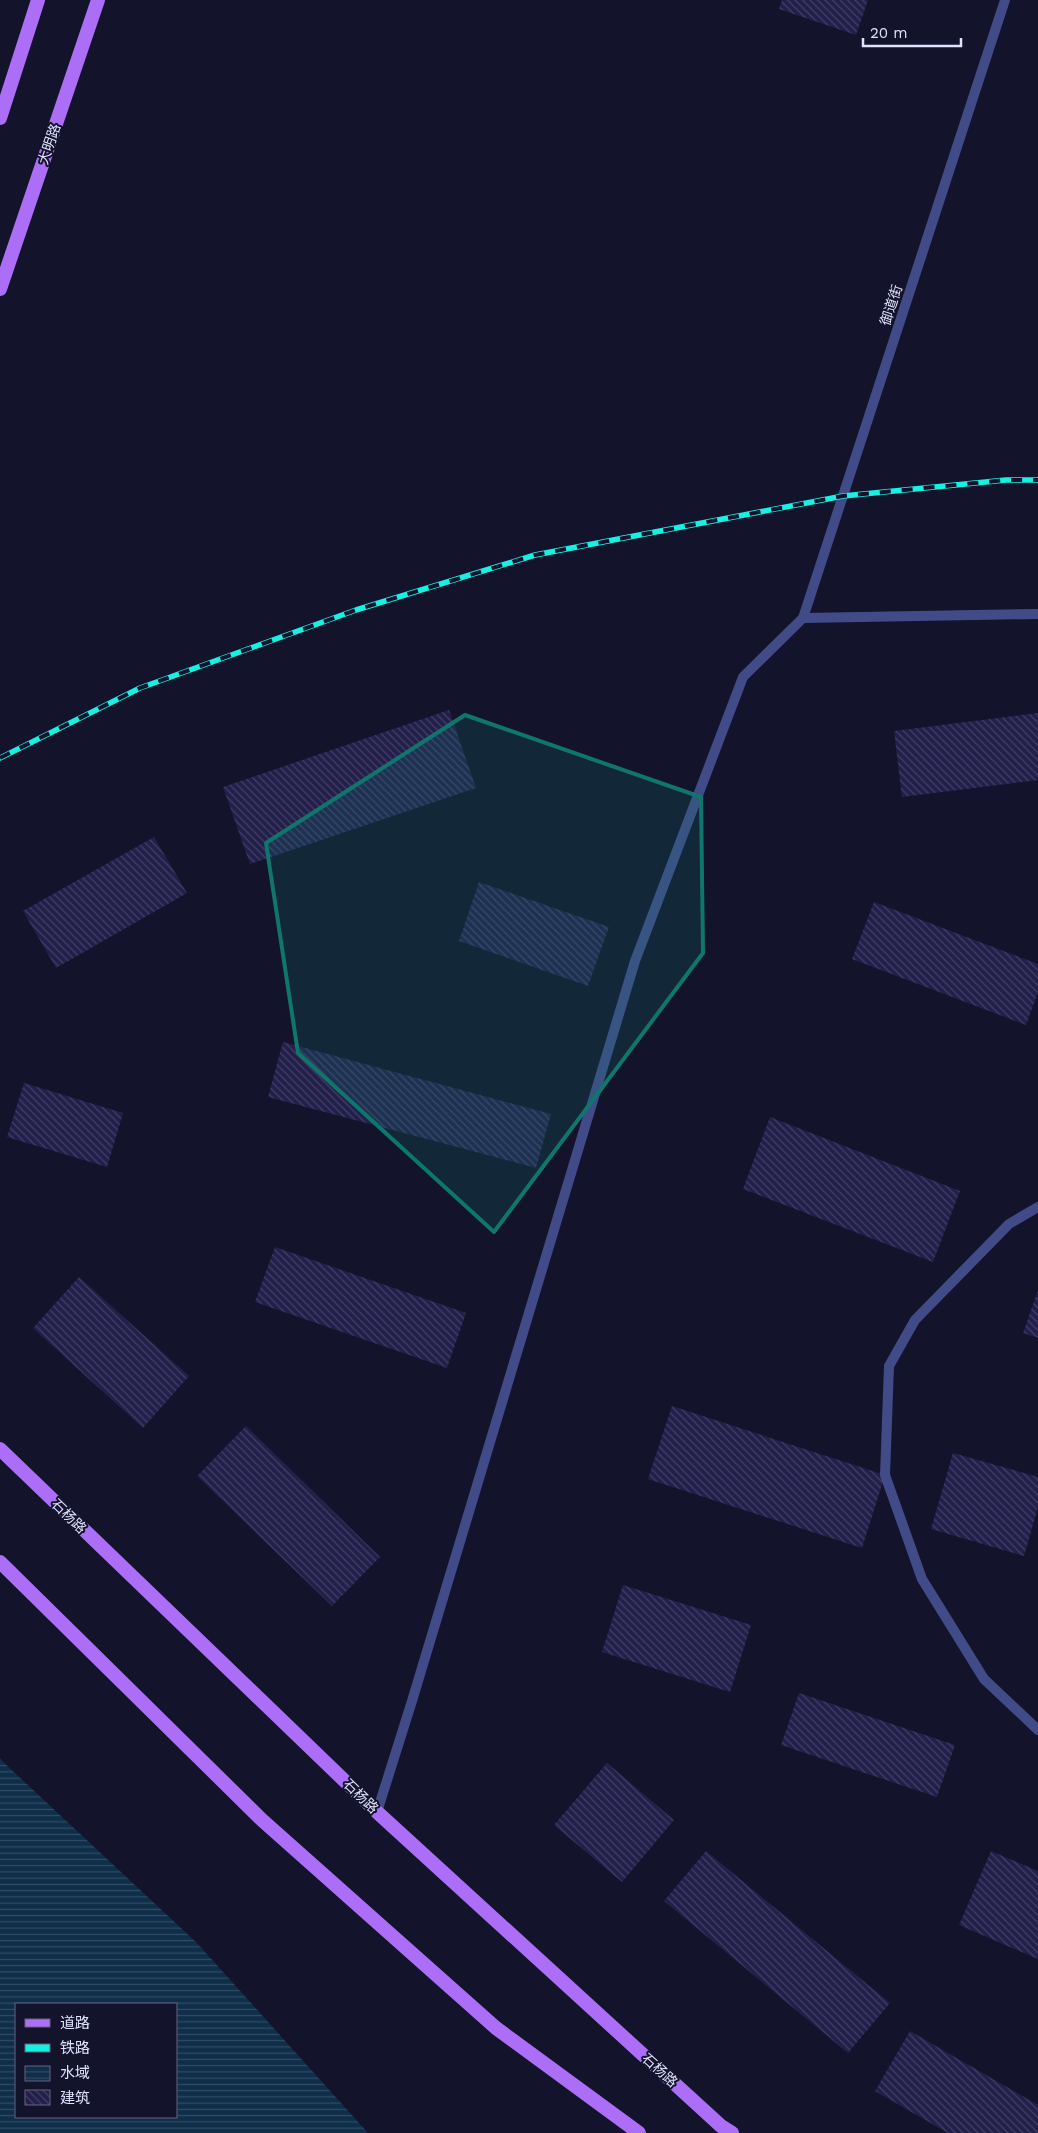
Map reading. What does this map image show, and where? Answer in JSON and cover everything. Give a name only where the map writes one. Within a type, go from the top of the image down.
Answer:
[{"type":"main road","points":[[0,118],[38,0]]},
{"type":"main road","name":"大明路","points":[[0,289],[98,0]]},
{"type":"main road","name":"石杨路","points":[[0,1449],[377,1812],[721,2126],[732,2133]]},
{"type":"main road","points":[[0,1562],[262,1820],[496,2028],[639,2133]]},
{"type":"street","name":"御道街","points":[[804,618],[1005,0]]},
{"type":"street","points":[[377,1812],[635,961],[743,676],[804,618],[1038,614]]},
{"type":"street","points":[[1038,1208],[1010,1224],[915,1320],[889,1366],[886,1475],[922,1579],[984,1680],[1038,1730]]},
{"type":"highlighted area","points":[[465,715],[701,797],[703,953],[494,1232],[298,1053],[266,843]]},
{"type":"water","points":[[0,1759],[197,1943],[368,2133],[0,2133]]},
{"type":"building","points":[[782,0],[868,0],[856,35],[779,9]]},
{"type":"building","points":[[449,710],[476,788],[250,864],[223,787]]},
{"type":"building","points":[[1038,713],[1038,780],[902,797],[894,731]]},
{"type":"building","points":[[154,837],[187,893],[56,968],[23,911]]},
{"type":"building","points":[[479,882],[609,927],[588,986],[459,941]]},
{"type":"building","points":[[874,902],[1038,964],[1038,992],[1026,1025],[852,959]]},
{"type":"building","points":[[283,1042],[551,1114],[536,1168],[268,1097]]},
{"type":"building","points":[[24,1083],[123,1113],[107,1167],[7,1137]]},
{"type":"building","points":[[770,1117],[960,1191],[933,1262],[743,1189]]},
{"type":"building","points":[[275,1247],[466,1313],[447,1368],[255,1302]]},
{"type":"building","points":[[79,1277],[189,1376],[143,1428],[33,1328]]},
{"type":"building","points":[[1038,1290],[1038,1338],[1023,1333]]},
{"type":"building","points":[[672,1406],[885,1475],[862,1548],[648,1479]]},
{"type":"building","points":[[246,1426],[380,1557],[332,1606],[197,1476]]},
{"type":"building","points":[[953,1453],[1038,1477],[1038,1507],[1024,1556],[931,1529]]},
{"type":"building","points":[[623,1585],[751,1625],[730,1692],[602,1652]]},
{"type":"building","points":[[799,1693],[955,1745],[937,1797],[781,1745]]},
{"type":"building","points":[[607,1763],[674,1820],[622,1882],[554,1825]]},
{"type":"building","points":[[706,1851],[890,2003],[848,2053],[664,1901]]},
{"type":"building","points":[[991,1851],[1038,1871],[1038,1959],[959,1925]]},
{"type":"building","points":[[910,2031],[1038,2105],[1038,2133],[948,2133],[875,2091]]},
{"type":"railway","points":[[0,758],[140,688],[356,610],[535,555],[843,496],[1006,480],[1038,480]]}]
